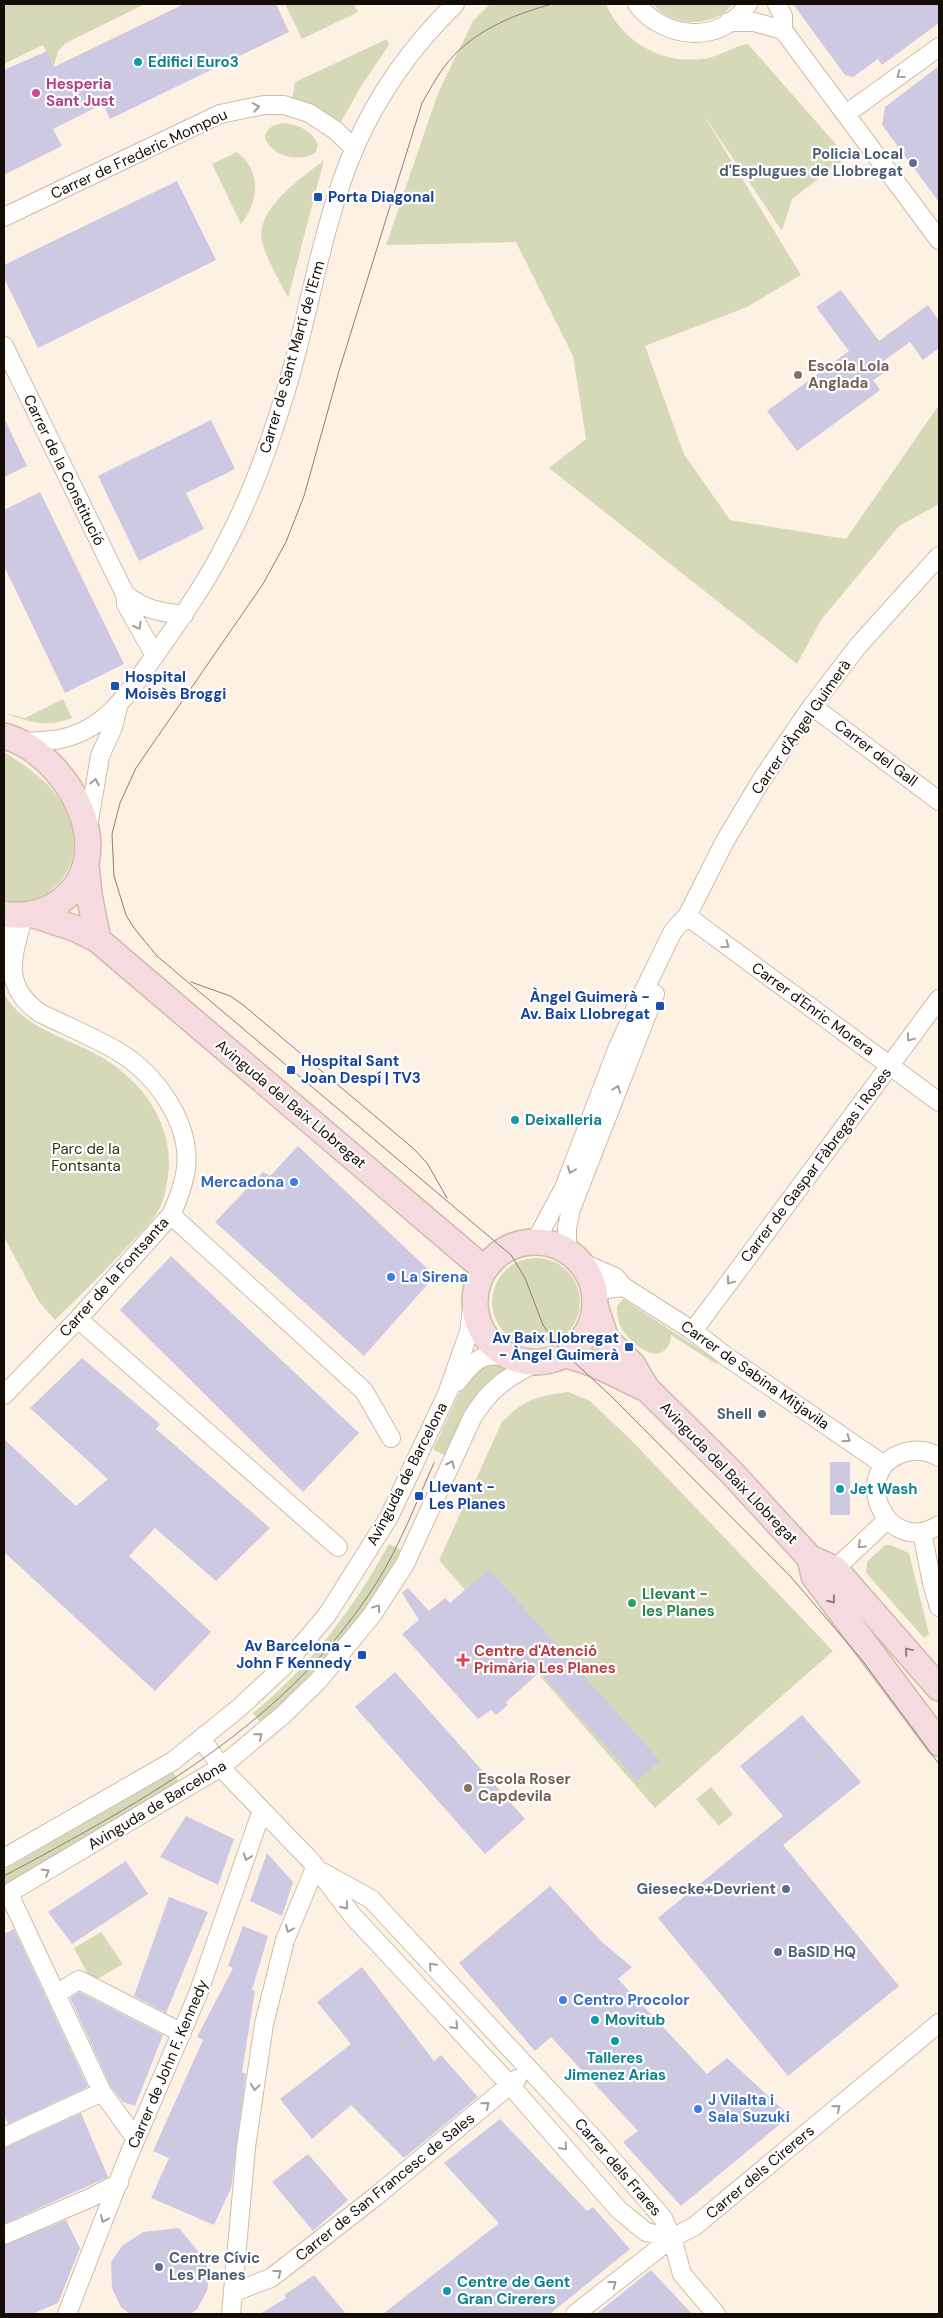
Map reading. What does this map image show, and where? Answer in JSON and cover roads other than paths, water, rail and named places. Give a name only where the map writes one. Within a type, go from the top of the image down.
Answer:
[{"type":"street","name":"Carrer de Sant Martí de l'Erm","points":[[11,739],[63,739],[80,733],[98,723],[118,707],[184,615],[223,550],[245,504],[274,428],[335,205],[354,148],[385,88],[432,26],[455,4]]},
{"type":"street","points":[[637,4],[646,15],[660,26],[678,32],[695,33],[714,30],[744,10],[748,4]]},
{"type":"street","points":[[777,4],[784,16],[783,30]]},
{"type":"street","points":[[728,22],[754,22],[783,30],[939,240]]},
{"type":"street","points":[[846,114],[939,47]]},
{"type":"street","name":"Carrer de Frederic Mompou","points":[[4,217],[220,114],[264,105],[284,105],[309,113],[335,130],[354,148]]},
{"type":"street","name":"Carrer de la Constitució","points":[[4,346],[125,594],[126,604],[155,656]]},
{"type":"street","name":"Carrer d'Àngel Guimerà","points":[[571,1256],[567,1228],[571,1209],[651,1002],[682,934],[687,916],[725,841],[762,779],[812,706],[858,646],[939,556]]},
{"type":"street","name":"Carrer de la Constitució","points":[[125,594],[139,605],[152,611],[184,615]]},
{"type":"street","name":"Carrer del Gall","points":[[812,706],[939,801]]},
{"type":"street","name":"Carrer de Sant Martí de l'Erm","points":[[88,830],[100,756],[113,727],[118,707]]},
{"type":"street","points":[[11,739],[46,761],[60,775],[81,810],[88,830],[86,865],[88,895],[98,940]]},
{"type":"street","points":[[20,914],[51,908],[66,897],[80,881],[86,865]]},
{"type":"street","name":"Avinguda del Baix Llobregat","points":[[20,914],[74,928],[98,940],[484,1269]]},
{"type":"street","name":"Carrer de la Fontsanta","points":[[4,1396],[78,1319],[171,1215],[178,1199],[184,1176],[185,1152],[179,1125],[168,1100],[138,1066],[118,1051],[40,1013],[29,1005],[18,992],[13,977],[14,954],[20,914]]},
{"type":"street","name":"Carrer d'Àngel Guimerà","points":[[535,1242],[564,1188],[618,1047],[640,999],[673,931],[687,916]]},
{"type":"street","name":"Carrer d'Enric Morera","points":[[687,916],[939,1102]]},
{"type":"street","name":"Carrer de la Fontsanta","points":[[4,933],[14,954]]},
{"type":"street","name":"Carrer de Gaspar Fàbregas i Roses","points":[[693,1330],[939,999]]},
{"type":"street","points":[[171,1215],[364,1391],[391,1438]]},
{"type":"street","points":[[535,1242],[555,1245],[571,1256],[585,1270],[595,1300],[592,1321],[579,1345],[566,1355],[552,1361],[538,1362],[500,1355],[476,1360],[465,1370],[447,1394],[469,1332],[475,1288],[484,1269],[494,1258],[507,1250],[535,1242]]},
{"type":"street","name":"Carrer de Sabina Mitjavila","points":[[571,1256],[615,1277],[624,1287],[693,1330],[726,1357],[884,1465]]},
{"type":"street","points":[[595,1300],[605,1289],[624,1287]]},
{"type":"street","points":[[473,1300],[478,1324],[491,1345],[512,1358]]},
{"type":"street","name":"Avinguda del Baix Llobregat","points":[[595,1300],[606,1339],[632,1364],[647,1389],[732,1473],[810,1558],[835,1569],[939,1688]]},
{"type":"street","points":[[78,1319],[338,1547]]},
{"type":"street","name":"Avinguda del Baix Llobregat","points":[[566,1355],[605,1367],[620,1378],[647,1389]]},
{"type":"street","name":"Avinguda de Barcelona","points":[[6,1895],[222,1767],[283,1715],[318,1681],[348,1647],[406,1564],[472,1418],[484,1399],[498,1384],[538,1362]]},
{"type":"street","name":"Avinguda de Barcelona","points":[[4,1858],[173,1761],[239,1708],[283,1667],[327,1615],[389,1517],[447,1394]]},
{"type":"street","points":[[939,1457],[924,1451],[912,1451],[892,1458],[884,1465],[876,1484],[876,1500],[881,1512],[897,1528],[912,1532],[922,1532],[939,1525]]},
{"type":"street","points":[[835,1569],[887,1520]]},
{"type":"street","points":[[922,1532],[932,1583],[939,1607]]},
{"type":"street","name":"Avinguda del Baix Llobregat","points":[[810,1558],[814,1576],[939,1743]]},
{"type":"street","name":"Carrer dels Frares","points":[[201,1738],[222,1767],[315,1868],[352,1915],[510,2085],[620,2210],[646,2232],[672,2238]]},
{"type":"street","name":"Carrer de John F. Kennedy","points":[[67,2314],[136,2139],[205,1976],[262,1810]]},
{"type":"street","points":[[230,2314],[234,2292],[246,2147],[264,2024],[285,1940],[315,1868]]},
{"type":"street","name":"Carrer dels Frares","points":[[315,1868],[371,1900],[596,2141],[663,2218],[672,2238]]},
{"type":"street","points":[[6,1895],[56,1994],[102,2092],[136,2139]]},
{"type":"street","points":[[56,1994],[79,1980],[182,2033]]},
{"type":"street","name":"Carrer dels Cirerers","points":[[575,2314],[672,2238],[694,2226],[939,2023]]},
{"type":"street","name":"Carrer de San Francesc de Sales","points":[[234,2292],[271,2278],[375,2197],[528,2069]]},
{"type":"street","points":[[4,2137],[102,2092]]},
{"type":"street","points":[[4,2235],[90,2198],[119,2183]]},
{"type":"street","points":[[672,2238],[682,2274],[716,2314]]},
{"type":"tram line","points":[[552,4],[507,20],[466,44],[444,67],[422,103],[339,371],[304,496],[286,542],[263,584],[136,768],[120,803],[112,834],[114,876],[126,915],[157,956],[511,1255],[525,1278],[543,1325],[559,1348],[612,1397],[791,1577],[862,1660],[939,1764]]},
{"type":"tram line","points":[[191,982],[230,996],[242,1004],[414,1149],[427,1163],[447,1198]]},
{"type":"tram line","points":[[4,1876],[110,1818],[161,1787],[257,1717],[301,1677],[341,1632],[377,1582],[400,1539],[434,1463]]},
{"type":"place","name":"Edifici Euro3","points":[[138,62]]},
{"type":"place","name":"Hesperia Sant Just","points":[[36,93]]},
{"type":"place","name":"Policia Local d'Esplugues de Llobregat","points":[[913,163]]},
{"type":"place","name":"Porta Diagonal","points":[[318,197]]},
{"type":"place","name":"Escola Lola Anglada","points":[[798,375]]},
{"type":"place","name":"Hospital Moisès Broggi","points":[[115,686]]},
{"type":"place","name":"Àngel Guimerà - Av. Baix Llobregat","points":[[660,1006]]},
{"type":"place","name":"Hospital Sant Joan Despí | TV3","points":[[291,1070]]},
{"type":"place","name":"Deixalleria","points":[[515,1120]]},
{"type":"place","name":"Mercadona","points":[[294,1182]]},
{"type":"place","name":"La Sirena","points":[[391,1277]]},
{"type":"place","name":"Av Baix Llobregat - Àngel Guimerà","points":[[629,1347]]},
{"type":"place","name":"Shell","points":[[762,1414]]},
{"type":"place","name":"Jet Wash","points":[[840,1489]]},
{"type":"place","name":"Llevant - Les Planes","points":[[419,1496]]},
{"type":"place","name":"Llevant - les Planes","points":[[632,1603]]},
{"type":"place","name":"Av Barcelona - John F Kennedy","points":[[362,1655]]},
{"type":"place","name":"Centre d'Atenció Primària Les Planes","points":[[463,1660]]},
{"type":"place","name":"Escola Roser Capdevila","points":[[468,1788]]},
{"type":"place","name":"Giesecke+Devrient","points":[[786,1889]]},
{"type":"place","name":"BaSID HQ","points":[[778,1952]]},
{"type":"place","name":"Centro Procolor","points":[[563,2000]]},
{"type":"place","name":"Movitub","points":[[595,2020]]},
{"type":"place","name":"Talleres Jimenez Arias","points":[[615,2041]]},
{"type":"place","name":"J Vilalta i Sala Suzuki","points":[[698,2109]]},
{"type":"place","name":"Centre Cívic Les Planes","points":[[159,2267]]},
{"type":"place","name":"Centre de Gent Gran Cirerers","points":[[447,2291]]},
{"type":"park label","name":"Parc de la Fontsanta","points":[[86,1158]]}]
